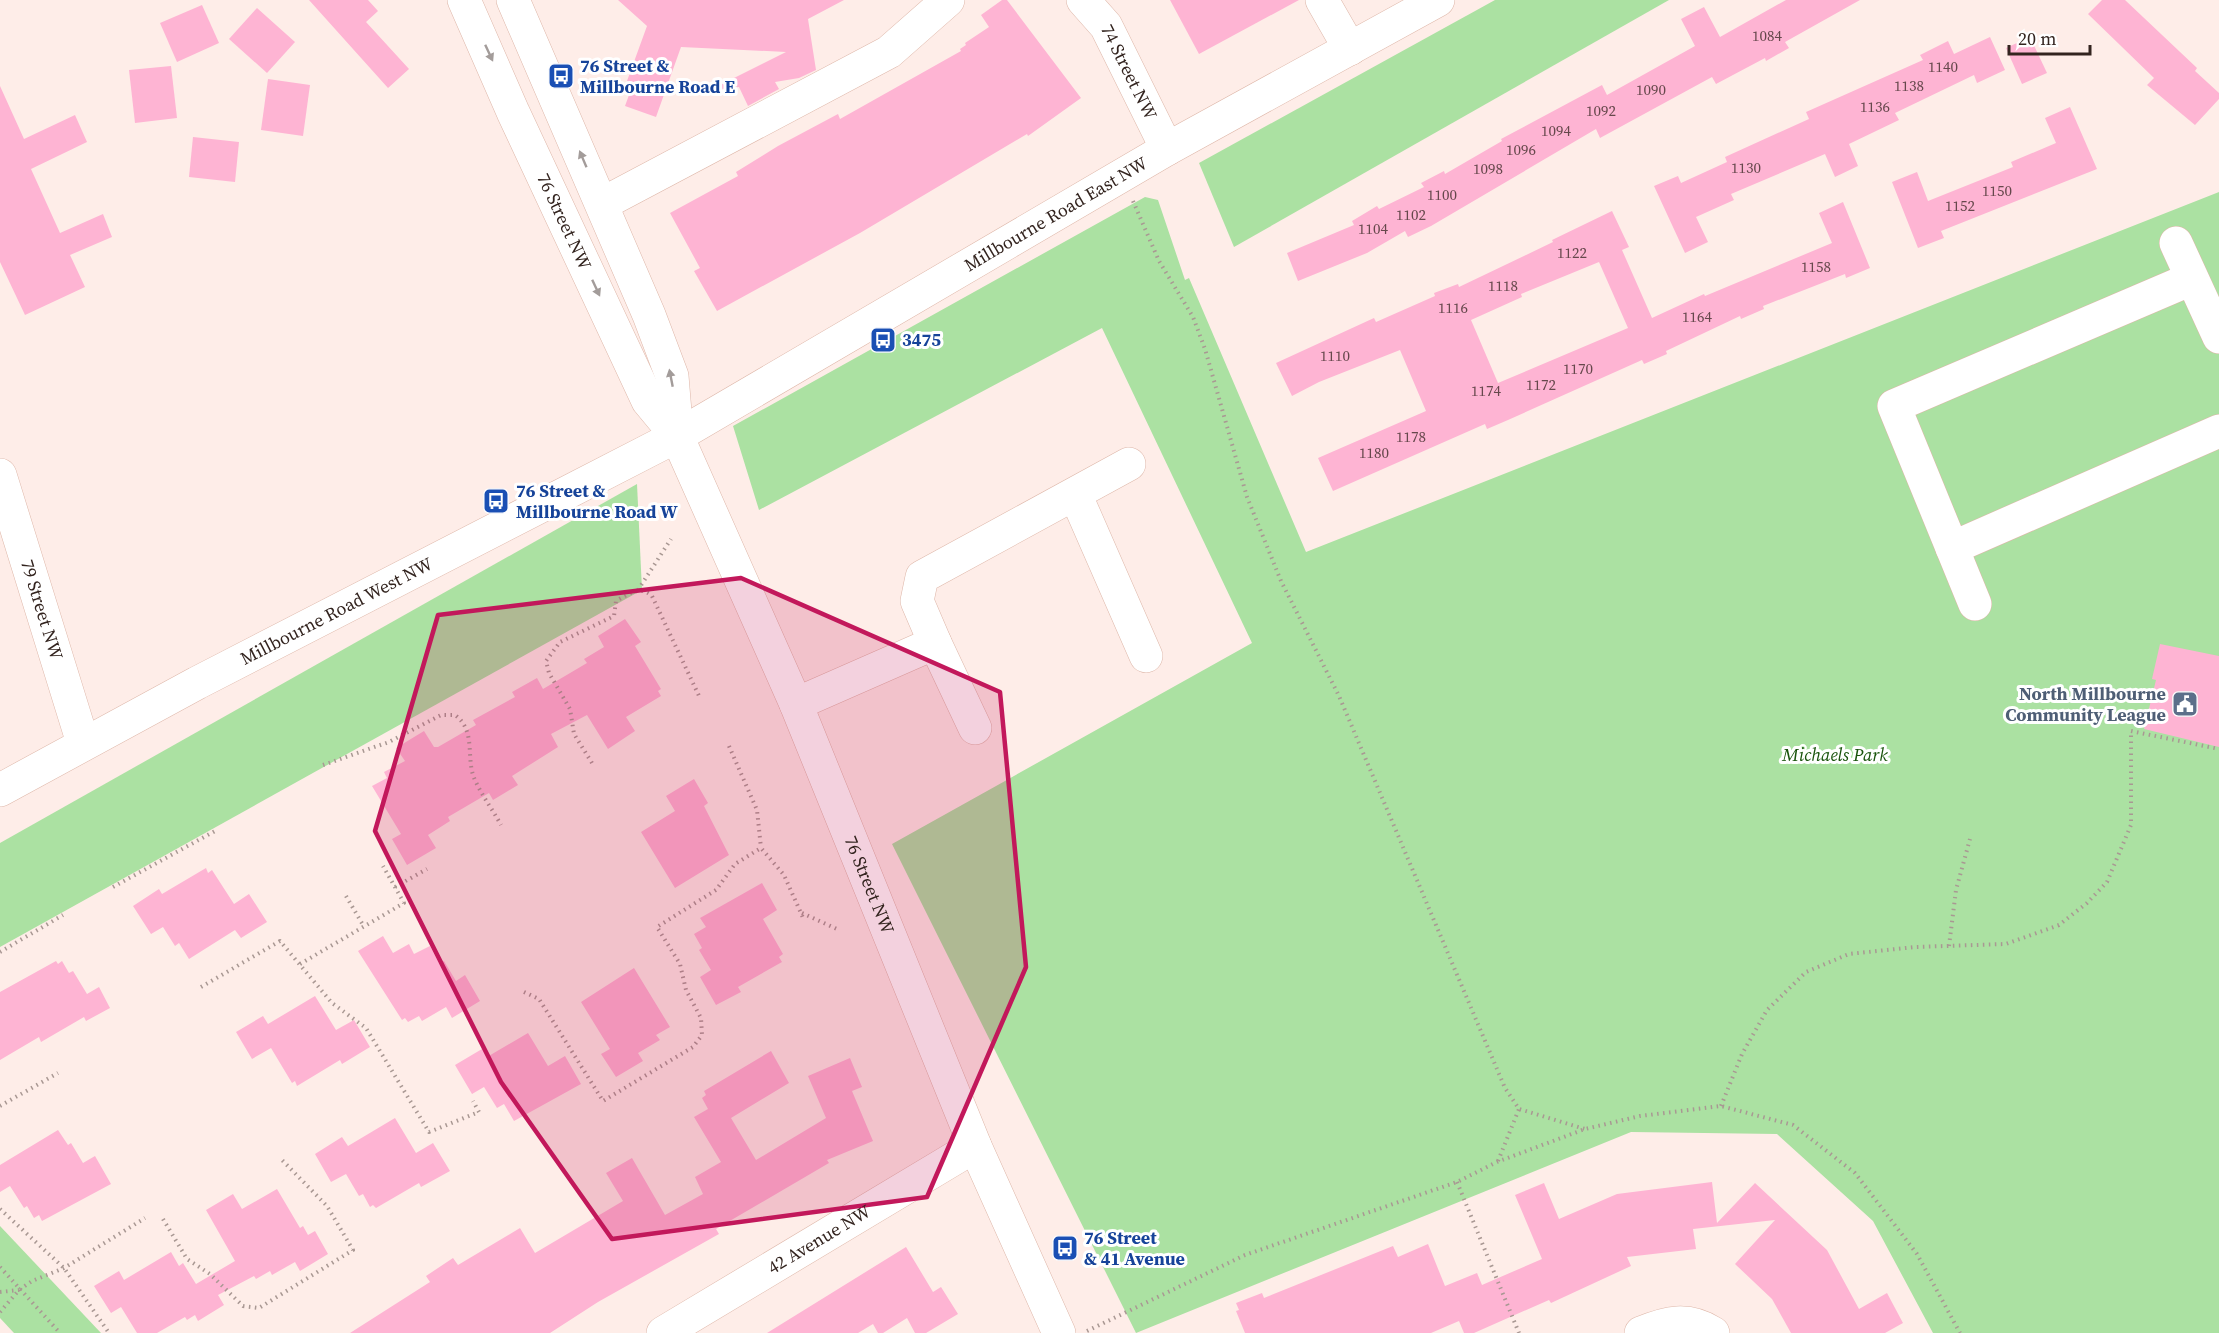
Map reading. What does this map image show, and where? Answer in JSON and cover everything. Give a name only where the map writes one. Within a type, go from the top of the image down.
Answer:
[{"type":"street","name":"76 Street NW","points":[[464,0],[513,112],[648,401],[677,436],[796,704],[975,1146],[1059,1333]]},
{"type":"street","name":"76 Street NW","points":[[513,0],[602,204],[672,376],[677,436]]},
{"type":"street","points":[[602,204],[889,52],[948,0]]},
{"type":"street","name":"74 Street NW","points":[[1083,0],[1106,26],[1167,149]]},
{"type":"street","points":[[1322,0],[1350,49]]},
{"type":"street","name":"Millbourne Road East NW","points":[[677,436],[1167,149],[1438,0]]},
{"type":"street","points":[[2176,243],[2219,337]]},
{"type":"street","points":[[1975,604],[1894,406],[2192,279]]},
{"type":"street","points":[[1952,548],[2219,431]]},
{"type":"street","name":"Millbourne Road West NW","points":[[0,790],[82,743],[677,436]]},
{"type":"street","points":[[975,728],[917,601],[922,578],[1129,464]]},
{"type":"street","name":"79 Street NW","points":[[0,475],[82,743]]},
{"type":"street","points":[[1076,495],[1146,656]]},
{"type":"street","points":[[796,704],[935,643]]},
{"type":"street","name":"42 Avenue NW","points":[[663,1333],[975,1146]]},
{"type":"street","points":[[1641,1333],[1679,1321],[1705,1328]]},
{"type":"path","points":[[1123,176],[1158,261],[1193,317],[1205,349],[1247,498],[1281,581],[1339,696],[1493,1061],[1519,1109],[1585,1129]]},
{"type":"path","points":[[592,763],[574,734],[570,709],[549,673],[546,661],[560,642],[614,616],[616,601],[638,590],[671,539]]},
{"type":"path","points":[[638,590],[647,591],[656,602],[700,698]]},
{"type":"path","points":[[323,765],[389,742],[441,715],[455,715],[464,724],[469,735],[474,779],[501,825]]},
{"type":"path","points":[[1721,1106],[1742,1054],[1767,1010],[1806,972],[1849,954],[2006,944],[2059,925],[2087,903],[2107,882],[2131,825],[2131,731],[2219,749]]},
{"type":"path","points":[[729,746],[757,810],[761,848],[784,875],[804,920]]},
{"type":"path","points":[[113,887],[216,831]]},
{"type":"path","points":[[1949,946],[1956,890],[1970,839]]},
{"type":"path","points":[[524,992],[539,999],[603,1101],[693,1047],[702,1035],[700,1018],[686,990],[680,964],[657,927],[716,890],[735,864],[761,848]]},
{"type":"path","points":[[300,964],[404,903],[383,866]]},
{"type":"path","points":[[395,887],[427,869]]},
{"type":"path","points":[[346,896],[363,925]]},
{"type":"path","points":[[801,912],[837,929]]},
{"type":"path","points":[[0,952],[63,915]]},
{"type":"path","points":[[201,987],[280,941],[332,1003],[366,1028],[429,1132],[479,1112],[473,1101]]},
{"type":"path","points":[[0,1106],[58,1073]]},
{"type":"path","points":[[1084,1333],[1245,1255],[1457,1182],[1497,1162],[1585,1129],[1640,1116],[1721,1106],[1793,1125],[1855,1173],[1917,1254],[1960,1333]]},
{"type":"path","points":[[1497,1162],[1519,1109]]},
{"type":"path","points":[[163,1219],[187,1259],[210,1274],[243,1306],[259,1308],[353,1250],[327,1206],[281,1159]]},
{"type":"path","points":[[1457,1182],[1519,1333]]},
{"type":"path","points":[[0,1209],[64,1268],[109,1333]]},
{"type":"path","points":[[0,1312],[19,1290],[38,1278],[64,1268],[145,1218]]},
{"type":"path","points":[[0,1267],[60,1333]]},
{"type":"path","points":[[0,1292],[19,1290]]},
{"type":"highlighted area","points":[[741,578],[1000,692],[1026,967],[927,1197],[612,1239],[501,1082],[375,831],[438,615]]},
{"type":"green space","points":[[1495,0],[1669,0],[1234,247],[1199,163]]},
{"type":"green space","name":"Michaels Park","points":[[2219,192],[2219,1333],[1933,1333],[1873,1221],[1777,1134],[1631,1132],[1136,1333],[892,844],[1252,643],[1102,328],[759,510],[733,426],[1145,197],[1158,200],[1185,280],[1189,278],[1306,552]]},
{"type":"green space","points":[[637,484],[642,590],[0,947],[0,843]]},
{"type":"green space","points":[[0,1226],[101,1333],[14,1333],[0,1318]]},
{"type":"building","points":[[309,0],[368,0],[378,11],[366,22],[409,69],[388,88]]},
{"type":"building","points":[[618,0],[844,0],[808,19],[816,70],[799,78],[775,82],[779,89],[748,106],[739,87],[721,89],[720,85],[786,52],[681,47],[656,117],[625,106],[633,84],[627,81],[647,26]]},
{"type":"building","points":[[1002,0],[1007,0],[1081,98],[1028,136],[1027,134],[860,233],[717,311],[694,271],[700,268],[670,213],[738,176],[736,172],[778,146],[838,114],[840,119],[961,51],[965,43],[989,27],[981,15]]},
{"type":"building","points":[[1170,0],[1299,0],[1199,54]]},
{"type":"building","points":[[1786,0],[1860,0],[1785,42],[1789,48],[1766,61],[1765,58],[1716,84],[1712,77],[1600,138],[1596,129],[1431,226],[1408,237],[1405,231],[1367,253],[1298,281],[1287,253],[1354,225],[1352,221],[1377,206],[1379,209],[1424,187],[1421,183],[1444,171],[1445,174],[1502,141],[1501,139],[1602,85],[1607,95],[1695,46],[1681,19],[1704,7],[1720,37]]},
{"type":"building","points":[[2102,0],[2125,0],[2197,68],[2195,71],[2219,93],[2219,99],[2195,125],[2147,85],[2154,78],[2088,14]]},
{"type":"building","points":[[202,5],[219,43],[177,62],[160,23]]},
{"type":"building","points":[[257,8],[295,42],[267,73],[229,39]]},
{"type":"building","points":[[1990,37],[2005,70],[1977,83],[1974,75],[1895,113],[1899,120],[1849,144],[1858,166],[1835,177],[1825,154],[1731,194],[1734,200],[1696,217],[1708,242],[1685,253],[1654,186],[1678,176],[1681,183],[1727,162],[1725,157],[1809,119],[1806,112],[1923,60],[1920,55],[1948,41],[1954,54]]},
{"type":"building","points":[[2030,37],[2047,73],[2022,84],[2006,48]]},
{"type":"building","points":[[171,66],[177,118],[135,123],[129,70]]},
{"type":"building","points":[[268,79],[310,85],[303,136],[261,130]]},
{"type":"building","points":[[0,86],[24,139],[75,115],[87,142],[31,169],[60,233],[103,214],[112,237],[70,255],[85,287],[25,315],[0,262]]},
{"type":"building","points":[[2070,107],[2097,169],[1941,231],[1944,238],[1918,248],[1892,182],[1917,172],[1928,201],[2013,167],[2011,162],[2056,143],[2045,118]]},
{"type":"building","points":[[193,137],[239,142],[235,182],[189,177]]},
{"type":"building","points":[[1843,202],[1870,268],[1846,278],[1845,274],[1763,306],[1764,309],[1741,319],[1740,316],[1644,364],[1642,360],[1487,429],[1485,424],[1333,491],[1318,458],[1426,411],[1400,350],[1319,382],[1292,396],[1276,363],[1374,318],[1376,322],[1435,296],[1434,293],[1458,284],[1459,287],[1612,211],[1629,247],[1622,250],[1652,318],[1704,294],[1705,296],[1832,243],[1819,213]],"holes":[[[1599,262],[1628,328],[1498,383],[1471,320],[1522,297],[1521,294]]]},
{"type":"building","points":[[625,619],[641,642],[635,646],[661,689],[658,691],[661,696],[626,717],[635,731],[608,749],[587,715],[551,734],[558,747],[512,776],[518,785],[493,800],[489,793],[448,817],[450,821],[428,835],[436,848],[407,865],[392,839],[401,834],[372,786],[387,778],[384,772],[405,761],[396,748],[424,731],[434,747],[438,747],[476,725],[473,720],[515,697],[512,692],[537,678],[543,689],[587,663],[584,659],[604,647],[598,636]]},
{"type":"building","name":"North Millbourne Community League","points":[[2160,644],[2219,656],[2219,747],[2144,729],[2156,680],[2152,679]]},
{"type":"building","points":[[694,779],[708,803],[704,806],[729,855],[675,888],[641,832],[675,811],[666,796]]},
{"type":"building","points":[[206,868],[208,873],[212,870],[234,904],[249,894],[267,922],[241,938],[235,930],[189,959],[179,943],[175,946],[163,927],[151,934],[133,906],[159,889],[162,894]]},
{"type":"building","points":[[762,883],[777,910],[763,919],[783,954],[779,957],[782,962],[738,987],[741,992],[716,1005],[700,977],[711,970],[699,950],[702,948],[694,934],[706,927],[700,918]]},
{"type":"building","points":[[383,936],[393,953],[409,944],[414,954],[430,946],[439,963],[444,961],[456,981],[465,975],[480,1001],[452,1018],[446,1007],[422,1021],[419,1016],[408,1022],[405,1018],[402,1020],[358,951]]},
{"type":"building","points":[[56,961],[58,964],[62,961],[69,973],[73,971],[87,994],[99,987],[110,1008],[86,1021],[84,1017],[41,1042],[39,1037],[0,1060],[0,992]]},
{"type":"building","points":[[634,968],[670,1027],[656,1035],[660,1040],[638,1053],[643,1061],[616,1077],[601,1054],[610,1049],[581,1002]]},
{"type":"building","points":[[315,996],[336,1030],[354,1020],[370,1047],[342,1064],[340,1060],[297,1086],[295,1081],[292,1083],[271,1048],[252,1059],[236,1032],[263,1016],[268,1024]]},
{"type":"building","points":[[528,1033],[548,1066],[565,1056],[581,1084],[514,1121],[504,1104],[497,1108],[484,1087],[472,1094],[455,1065],[482,1049],[487,1057]]},
{"type":"building","points":[[771,1051],[789,1083],[731,1118],[756,1160],[826,1118],[808,1076],[850,1058],[862,1087],[852,1091],[873,1141],[827,1160],[829,1163],[716,1229],[719,1234],[598,1302],[550,1333],[350,1333],[430,1282],[426,1276],[453,1258],[458,1265],[520,1228],[535,1253],[623,1201],[606,1173],[632,1158],[665,1215],[703,1194],[695,1177],[721,1162],[694,1117],[708,1109],[702,1098],[706,1095],[704,1091]]},
{"type":"building","points":[[395,1118],[416,1153],[433,1143],[450,1171],[421,1187],[419,1183],[376,1208],[373,1205],[370,1207],[363,1194],[359,1196],[346,1174],[331,1182],[315,1154],[342,1137],[348,1146]]},
{"type":"building","points":[[58,1130],[68,1145],[71,1143],[83,1163],[95,1156],[111,1184],[42,1221],[39,1215],[34,1218],[27,1206],[24,1208],[10,1186],[0,1192],[0,1165]]},
{"type":"building","points":[[1712,1182],[1717,1223],[1755,1183],[1827,1250],[1859,1309],[1887,1293],[1903,1323],[1885,1333],[1791,1333],[1772,1299],[1735,1264],[1775,1220],[1693,1229],[1696,1249],[1627,1257],[1631,1266],[1551,1303],[1549,1300],[1474,1333],[1464,1333],[1459,1321],[1431,1333],[1245,1333],[1236,1311],[1239,1310],[1236,1303],[1262,1293],[1264,1298],[1393,1246],[1398,1257],[1428,1244],[1445,1286],[1477,1273],[1482,1285],[1542,1259],[1515,1195],[1544,1183],[1559,1219],[1617,1194]]},
{"type":"building","points":[[277,1189],[300,1228],[303,1226],[308,1235],[315,1231],[328,1254],[300,1271],[295,1262],[272,1275],[270,1271],[256,1279],[254,1276],[218,1295],[224,1305],[198,1321],[195,1315],[187,1320],[185,1317],[157,1333],[137,1333],[121,1307],[111,1313],[94,1286],[119,1271],[124,1280],[171,1252],[179,1266],[183,1263],[196,1284],[235,1261],[206,1210],[233,1194],[242,1209]]},
{"type":"building","points":[[906,1247],[933,1292],[941,1287],[958,1314],[926,1333],[915,1333],[907,1318],[883,1333],[878,1333],[873,1324],[858,1333],[767,1333]]},
{"type":"place","name":"76 Street & Millbourne Road E","points":[[561,76]]},
{"type":"place","name":"3475","points":[[883,340]]},
{"type":"place","name":"76 Street & Millbourne Road W","points":[[496,501]]},
{"type":"place","name":"North Millbourne Community League","points":[[2185,704]]},
{"type":"place","name":"76 Street & 41 Avenue","points":[[1065,1248]]}]
